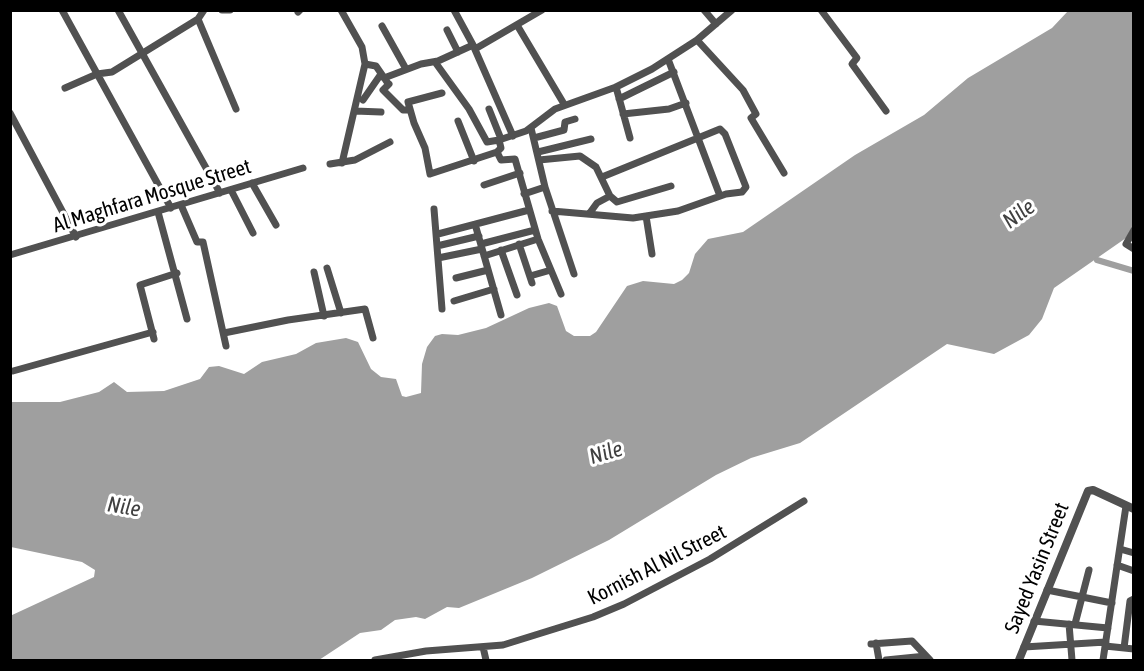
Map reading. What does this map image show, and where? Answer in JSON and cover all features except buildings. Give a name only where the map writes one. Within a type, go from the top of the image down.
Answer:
[{"type":"street","points":[[62,10],[171,208]]},
{"type":"street","points":[[118,10],[220,193]]},
{"type":"street","points":[[65,87],[96,74],[112,72],[198,19],[204,10]]},
{"type":"street","points":[[222,10],[230,10]]},
{"type":"street","points":[[341,10],[362,47],[365,64],[342,163]]},
{"type":"street","points":[[454,10],[474,47],[513,136]]},
{"type":"street","points":[[363,100],[386,81],[406,69],[435,62],[474,47],[542,10]]},
{"type":"street","points":[[704,10],[716,24]]},
{"type":"street","points":[[435,62],[469,109],[487,142],[513,136],[531,128],[564,104],[616,87],[668,59],[732,10]]},
{"type":"street","points":[[821,10],[857,57],[852,64],[886,111]]},
{"type":"street","points":[[198,19],[236,109]]},
{"type":"street","points":[[517,25],[564,104]]},
{"type":"street","points":[[382,26],[406,69]]},
{"type":"street","points":[[447,30],[458,52]]},
{"type":"street","points":[[697,39],[743,90],[756,113],[752,118],[784,173]]},
{"type":"street","points":[[668,59],[720,196]]},
{"type":"street","points":[[365,64],[376,66],[386,81]]},
{"type":"street","points":[[619,99],[674,72]]},
{"type":"street","points":[[386,81],[383,90],[403,110],[410,110]]},
{"type":"street","points":[[616,87],[630,138]]},
{"type":"street","points":[[442,93],[410,100],[410,110],[425,148],[430,174],[474,161],[497,152],[501,148],[489,109]]},
{"type":"street","points":[[623,114],[669,109],[686,103]]},
{"type":"street","points":[[355,111],[381,112]]},
{"type":"street","points":[[10,113],[76,237]]},
{"type":"street","points":[[534,138],[564,130],[565,122],[575,119]]},
{"type":"street","points":[[458,121],[474,161]]},
{"type":"street","points":[[531,128],[552,211],[574,274]]},
{"type":"street","points":[[552,211],[623,219],[646,216],[678,211],[720,196],[744,191],[746,184],[724,131],[717,129],[602,177]]},
{"type":"street","points":[[538,152],[591,139]]},
{"type":"street","points":[[330,164],[356,160],[390,142]]},
{"type":"street","points":[[497,152],[501,160],[515,159],[538,239],[561,294]]},
{"type":"street","points":[[540,160],[580,156],[591,161],[602,177],[610,196],[617,202],[671,186]]},
{"type":"street","name":"Al Maghfara Mosque Street","points":[[10,255],[303,168]]},
{"type":"street","points":[[484,185],[520,173]]},
{"type":"street","points":[[252,183],[276,225]]},
{"type":"street","points":[[524,194],[545,187]]},
{"type":"street","points":[[231,190],[253,233]]},
{"type":"street","points":[[589,214],[597,203],[610,196]]},
{"type":"street","points":[[181,205],[197,242],[203,242],[226,346]]},
{"type":"street","points":[[434,209],[438,234],[442,309]]},
{"type":"street","points":[[438,234],[530,210]]},
{"type":"street","points":[[158,212],[177,273],[187,318]]},
{"type":"street","points":[[646,216],[652,254]]},
{"type":"street","points":[[475,224],[501,315]]},
{"type":"street","points":[[438,258],[535,230]]},
{"type":"street","points":[[1134,230],[1126,244],[1134,249]]},
{"type":"street","points":[[437,246],[482,246],[501,250],[538,239]]},
{"type":"street","points":[[519,244],[531,280],[550,270]]},
{"type":"street","points":[[501,250],[517,295]]},
{"type":"street","points":[[327,268],[341,313]]},
{"type":"street","points":[[456,278],[488,270]]},
{"type":"street","points":[[314,272],[324,316]]},
{"type":"street","points":[[13,371],[153,336],[140,285],[177,273]]},
{"type":"street","points":[[454,301],[494,289]]},
{"type":"street","points":[[224,333],[288,320],[365,309],[373,338]]},
{"type":"street","name":"Sayed Yasin Street","points":[[1019,660],[1090,490],[1130,508]]},
{"type":"street","name":"Kornish Al Nil Street","points":[[375,660],[402,658],[426,651],[483,647],[534,637],[624,604],[710,559],[804,501]]},
{"type":"street","points":[[1103,660],[1117,565],[1130,508]]},
{"type":"street","points":[[1120,549],[1133,552]]},
{"type":"street","points":[[1117,565],[1134,570]]},
{"type":"street","points":[[1072,660],[1070,644],[1072,624],[1089,570]]},
{"type":"street","points":[[1047,590],[1112,603]]},
{"type":"street","points":[[1124,648],[1130,629],[1132,600]]},
{"type":"street","points":[[1034,621],[1108,628]]},
{"type":"street","points":[[879,660],[874,644],[912,641],[928,658]]},
{"type":"street","points":[[1024,647],[1106,644],[1134,649]]},
{"type":"street","points":[[483,647],[486,660]]},
{"type":"street","points":[[425,660],[426,651]]},
{"type":"street","points":[[890,660],[928,658]]},
{"type":"water","name":"Nile","points":[[1068,11],[1133,11],[1133,226],[1126,238],[1054,288],[1042,319],[1029,335],[994,354],[947,344],[800,443],[751,458],[716,475],[609,540],[532,578],[459,608],[447,607],[425,619],[416,617],[395,620],[381,630],[360,633],[319,660],[11,660],[10,616],[94,577],[95,570],[82,562],[11,547],[11,402],[60,402],[99,392],[114,382],[127,392],[164,391],[200,379],[209,367],[219,366],[244,374],[262,362],[296,354],[316,343],[346,338],[358,342],[371,369],[381,377],[396,379],[402,396],[406,397],[421,393],[422,364],[427,347],[435,336],[458,335],[486,328],[529,308],[549,303],[557,306],[566,331],[574,336],[590,336],[596,332],[627,286],[643,281],[674,284],[682,280],[689,273],[695,254],[708,239],[743,232],[855,155],[924,115],[968,78],[1052,28]]},
{"type":"waterway","points":[[1097,260],[1134,271]]}]
